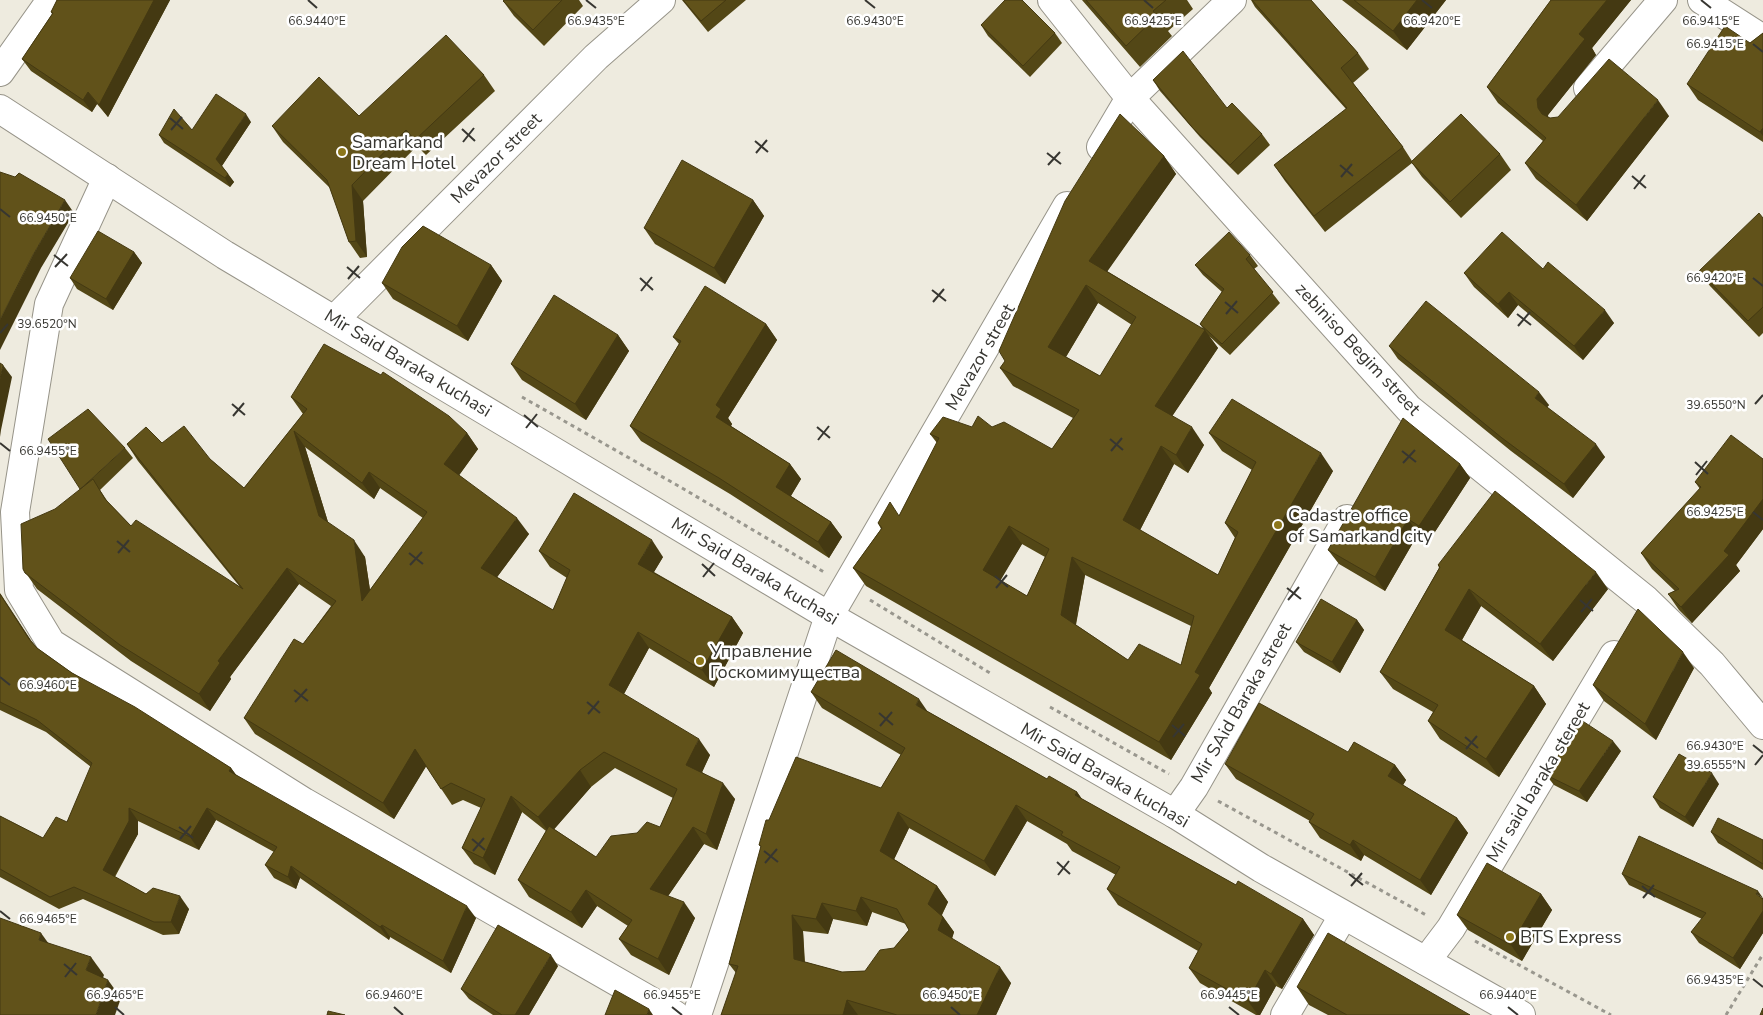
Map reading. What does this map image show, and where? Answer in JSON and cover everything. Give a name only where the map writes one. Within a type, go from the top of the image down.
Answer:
[{"type":"street","points":[[0,72],[51,0]]},
{"type":"street","name":"Mevazor street","points":[[334,319],[596,57],[661,0]]},
{"type":"street","name":"zebiniso Begim street","points":[[1052,0],[1130,98],[1409,409],[1646,600],[1712,664],[1763,724]]},
{"type":"street","name":"Mevazor street","points":[[696,1015],[829,616],[1130,98],[1232,0]]},
{"type":"street","points":[[1569,111],[1663,0]]},
{"type":"street","points":[[1702,0],[1763,39]]},
{"type":"street","name":"Mir Said Baraka kuchasi","points":[[0,109],[224,254],[829,616],[1175,814],[1261,868],[1344,916],[1520,1015]]},
{"type":"street","points":[[107,178],[49,304],[15,512],[19,590],[51,643],[304,802],[675,1015]]},
{"type":"street","points":[[1394,434],[1409,409]]},
{"type":"street","name":"Mir SAid Baraka street","points":[[1175,814],[1194,788],[1360,495]]},
{"type":"street","name":"Mir said baraka stereet","points":[[1426,961],[1451,928],[1646,600]]},
{"type":"street","points":[[1286,1015],[1344,916]]},
{"type":"path","points":[[520,396],[682,488],[991,674]]},
{"type":"path","points":[[1041,703],[1611,1015]]},
{"type":"path","points":[[1726,1015],[1763,954]]},
{"type":"building","points":[[57,0],[154,0],[99,105],[88,92],[83,100],[22,59],[53,13],[51,12]]},
{"type":"building","points":[[504,0],[562,0],[533,30]]},
{"type":"building","points":[[683,0],[726,0],[701,21]]},
{"type":"building","points":[[1005,0],[1022,0],[1055,33],[1023,66],[981,25]]},
{"type":"building","points":[[1086,0],[1166,0],[1153,11],[1157,16],[1126,46]]},
{"type":"building","points":[[1252,0],[1311,0],[1358,53],[1341,68],[1403,147],[1314,216],[1274,165],[1347,108]]},
{"type":"building","points":[[1354,0],[1417,0],[1393,31]]},
{"type":"building","points":[[1551,0],[1607,0],[1579,34],[1585,39],[1537,99],[1538,108],[1542,114],[1550,118],[1558,117],[1609,59],[1658,100],[1576,205],[1525,163],[1546,138],[1487,87]]},
{"type":"building","points":[[1725,26],[1750,43],[1763,33],[1763,128],[1760,132],[1687,84]]},
{"type":"building","points":[[446,35],[484,75],[415,140],[406,130],[352,185],[356,241],[349,242],[327,180],[272,126],[319,77],[359,116]]},
{"type":"building","points":[[1183,51],[1227,108],[1232,103],[1262,134],[1230,165],[1192,127],[1153,80]]},
{"type":"building","points":[[216,94],[246,114],[216,159],[228,174],[225,178],[159,135],[174,109],[192,130]]},
{"type":"building","points":[[1120,114],[1164,156],[1089,261],[1205,330],[1155,406],[1192,427],[1176,455],[1161,446],[1123,520],[1218,575],[1238,532],[1225,523],[1256,462],[1209,433],[1232,399],[1321,453],[1195,672],[1200,675],[1159,742],[853,568],[882,528],[878,523],[890,502],[899,516],[939,438],[930,434],[943,417],[972,427],[978,416],[992,427],[1004,422],[1052,449],[1079,410],[1000,368],[1005,361],[999,351],[1065,201]],"holes":[[[1086,285],[1136,317],[1100,376],[1048,347]],[[1009,526],[1049,549],[1027,596],[983,570]],[[1072,557],[1194,616],[1181,665],[1139,644],[1128,660],[1061,615]]]},
{"type":"building","points":[[1461,114],[1500,154],[1450,202],[1411,162]]},
{"type":"building","points":[[682,160],[753,200],[714,268],[644,228]]},
{"type":"building","points":[[0,172],[15,177],[19,173],[65,200],[33,255],[0,320]]},
{"type":"building","points":[[1759,213],[1763,218],[1763,307],[1748,321],[1699,271]]},
{"type":"building","points":[[423,226],[491,265],[457,326],[382,283],[402,247]]},
{"type":"building","points":[[98,231],[134,252],[106,299],[70,278]]},
{"type":"building","points":[[1229,232],[1250,255],[1246,259],[1273,292],[1222,344],[1200,324],[1224,289],[1195,265]]},
{"type":"building","points":[[1502,232],[1543,269],[1548,262],[1605,310],[1574,346],[1509,292],[1498,304],[1464,273]]},
{"type":"building","points":[[705,286],[766,324],[716,405],[721,409],[716,417],[790,464],[776,487],[831,522],[818,542],[719,478],[630,426],[681,341],[673,337]]},
{"type":"building","points":[[554,295],[618,335],[575,404],[511,364]]},
{"type":"building","points":[[1426,301],[1539,392],[1535,398],[1596,444],[1564,484],[1502,438],[1389,346]]},
{"type":"building","points":[[324,344],[381,375],[383,372],[449,416],[467,433],[444,464],[517,518],[481,568],[553,610],[570,570],[539,551],[574,493],[652,540],[638,564],[732,617],[702,670],[638,632],[609,685],[699,739],[686,765],[723,783],[706,834],[693,827],[650,889],[684,902],[658,959],[619,939],[632,920],[586,890],[571,912],[518,880],[549,826],[596,857],[611,836],[637,833],[647,822],[660,827],[677,789],[604,752],[580,770],[538,817],[511,796],[483,858],[462,848],[485,799],[451,783],[441,789],[415,749],[383,803],[244,718],[294,639],[303,644],[336,601],[287,568],[218,661],[220,663],[199,694],[120,645],[25,573],[23,569],[21,524],[55,509],[93,479],[105,499],[131,526],[136,520],[243,589],[127,444],[146,427],[162,443],[184,426],[210,459],[244,488],[307,409],[291,397]],"holes":[[[294,431],[362,483],[369,472],[427,512],[362,601],[354,540],[319,516]]]},
{"type":"building","points":[[0,363],[3,365],[0,379]]},
{"type":"building","points":[[88,409],[125,448],[80,489],[48,439]]},
{"type":"building","points":[[1403,418],[1460,464],[1419,526],[1408,519],[1375,577],[1328,550]]},
{"type":"building","points":[[1731,435],[1763,459],[1763,499],[1724,551],[1729,555],[1681,607],[1668,594],[1679,589],[1641,553],[1701,487],[1695,482]]},
{"type":"building","points":[[1495,491],[1596,572],[1540,644],[1469,589],[1445,630],[1534,686],[1486,759],[1428,721],[1438,705],[1380,672],[1440,567],[1438,565]]},
{"type":"building","points":[[0,594],[29,639],[37,648],[72,673],[135,707],[231,768],[229,771],[467,906],[443,961],[382,925],[380,927],[291,866],[288,877],[265,865],[277,847],[207,808],[190,837],[129,808],[129,821],[103,870],[146,894],[153,888],[180,896],[171,922],[154,922],[74,887],[50,897],[0,869],[0,816],[43,838],[56,817],[67,822],[92,763],[37,720],[0,702]]},
{"type":"building","points":[[1321,599],[1357,620],[1332,662],[1296,642]]},
{"type":"building","points":[[1638,609],[1683,652],[1645,724],[1593,685]]},
{"type":"building","points":[[836,650],[919,699],[916,705],[1047,779],[1049,776],[1077,792],[1075,795],[1236,885],[1238,881],[1303,919],[1271,974],[1265,970],[1248,1001],[1189,968],[1202,944],[1107,889],[1120,867],[1061,835],[1063,832],[1016,805],[984,861],[898,812],[880,851],[937,886],[928,904],[943,917],[938,930],[1000,967],[977,1015],[897,1015],[847,1000],[843,1015],[721,1015],[738,966],[729,964],[761,846],[759,845],[766,820],[769,820],[796,757],[881,788],[905,748],[811,692]],"holes":[[[861,897],[897,909],[909,930],[894,948],[880,950],[865,971],[842,972],[794,959],[792,915],[816,919],[822,903],[856,911]]]},
{"type":"building","points":[[1259,703],[1348,752],[1354,742],[1395,765],[1388,776],[1457,818],[1420,880],[1353,840],[1350,845],[1309,822],[1314,814],[1225,764]]},
{"type":"building","points":[[1581,720],[1613,741],[1579,791],[1546,775]]},
{"type":"building","points":[[1679,754],[1712,773],[1685,817],[1653,797]]},
{"type":"building","points":[[1718,818],[1763,840],[1763,864],[1711,832]]},
{"type":"building","points":[[1639,836],[1758,891],[1756,894],[1763,899],[1763,911],[1733,958],[1691,932],[1706,913],[1622,874]]},
{"type":"building","points":[[1487,863],[1541,894],[1511,945],[1457,915]]},
{"type":"building","points":[[0,918],[41,933],[39,940],[91,957],[86,970],[108,980],[96,1015],[0,1015]]},
{"type":"building","points":[[498,925],[551,955],[515,1015],[502,1015],[461,989]]},
{"type":"building","points":[[1328,933],[1470,1015],[1347,1015],[1297,987]]},
{"type":"building","points":[[615,990],[649,1009],[647,1015],[605,1015]]},
{"type":"building","points":[[328,1011],[345,1015],[327,1015]]},
{"type":"place","name":"Samarkand Dream Hotel","points":[[342,152]]},
{"type":"place","name":"Cadastre office of Samarkand city","points":[[1278,525]]},
{"type":"place","name":"Управление Госкомимущества","points":[[700,661]]},
{"type":"place","name":"BTS Express","points":[[1510,937]]}]
